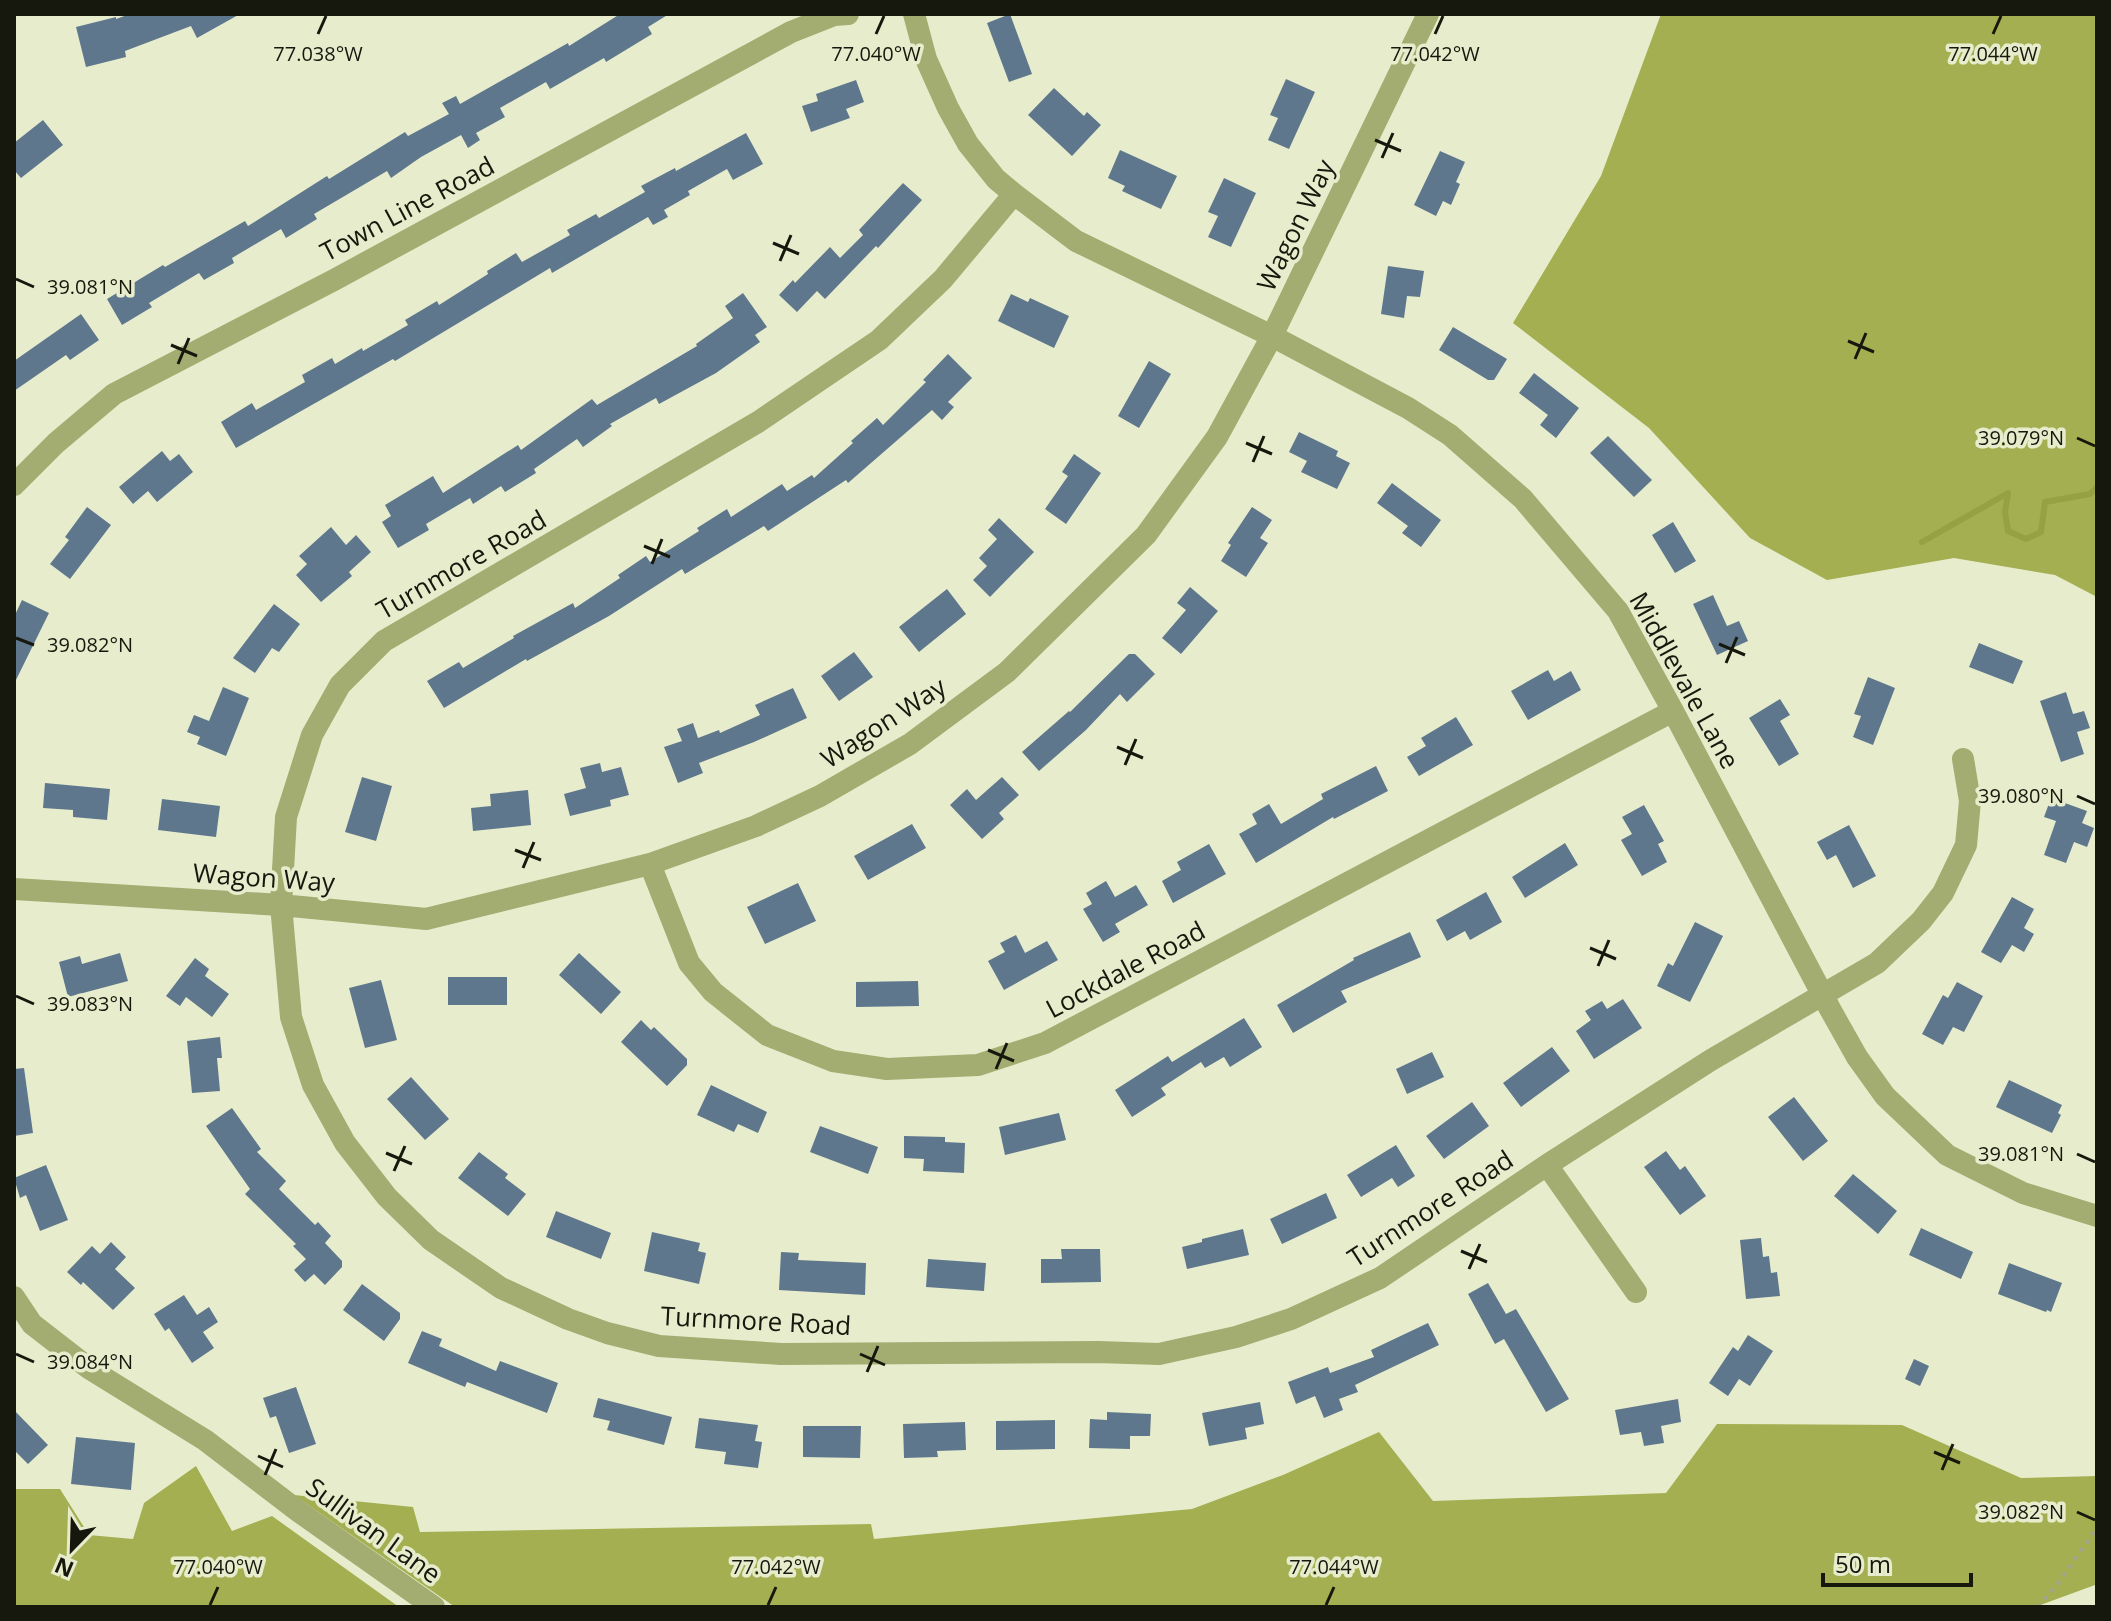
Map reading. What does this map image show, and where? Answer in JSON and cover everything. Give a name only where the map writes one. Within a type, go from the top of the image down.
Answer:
[{"type":"street","name":"Town Line Road","points":[[14,485],[56,443],[114,394],[334,280],[791,32],[834,15],[848,14]]},
{"type":"street","name":"Middlevale Lane","points":[[914,14],[926,59],[948,108],[968,144],[996,179],[1014,194],[1076,241],[1272,336],[1408,408],[1450,435],[1523,499],[1618,611],[1823,996],[1857,1057],[1885,1096],[1947,1155],[2023,1193],[2097,1216]]},
{"type":"street","name":"Wagon Way","points":[[14,889],[281,905],[426,919],[650,864],[756,826],[820,796],[910,744],[1007,672],[1146,535],[1217,437],[1272,336],[1428,14]]},
{"type":"street","name":"Turnmore Road","points":[[1014,194],[943,279],[879,340],[758,422],[384,641],[340,685],[312,735],[286,817],[281,905],[291,1017],[313,1085],[345,1143],[387,1197],[431,1240],[501,1288],[568,1319],[659,1346],[781,1354],[1159,1354],[1236,1337],[1291,1319],[1380,1278],[1547,1165],[1711,1060],[1877,963],[1921,921],[1943,893],[1966,845],[1970,801],[1963,759]]},
{"type":"street","name":"Lockdale Road","points":[[650,864],[689,963],[713,992],[767,1035],[833,1061],[887,1069],[978,1065],[1045,1043],[1673,711]]},
{"type":"street","points":[[1547,1165],[1636,1292]]},
{"type":"street","name":"Sullivan Lane","points":[[14,1297],[32,1324],[90,1369],[205,1440],[298,1511],[434,1607]]},
{"type":"path","points":[[2038,1607],[2097,1528]]},
{"type":"green space","points":[[1661,14],[2097,14],[2097,597],[2055,575],[1954,558],[1827,580],[1750,538],[1649,428],[1513,323],[1601,176]]},
{"type":"green space","points":[[1717,1424],[1902,1425],[2021,1478],[2097,1476],[2097,1582],[2035,1607],[455,1607],[294,1495],[413,1507],[420,1532],[871,1524],[874,1539],[1192,1509],[1283,1475],[1379,1432],[1433,1501],[1666,1493]]},
{"type":"green space","points":[[196,1466],[232,1531],[272,1516],[399,1607],[14,1607],[14,1489],[60,1489],[89,1535],[133,1539],[144,1503]]},
{"type":"building","points":[[130,14],[240,14],[197,38],[191,26],[125,51],[126,57],[86,67],[76,27]]},
{"type":"building","points":[[620,14],[669,14],[648,27],[652,34],[606,62],[604,58],[550,89],[546,82],[500,108],[505,117],[476,133],[480,140],[468,148],[461,135],[391,178],[387,171],[314,214],[317,219],[286,238],[281,229],[232,258],[234,263],[204,280],[199,273],[149,303],[152,307],[122,325],[107,299],[245,221],[248,226],[405,132],[408,136],[449,114],[442,103],[456,96],[460,104],[568,43],[569,46]]},
{"type":"building","points":[[1010,14],[1032,74],[1009,82],[987,23]]},
{"type":"building","points":[[1286,79],[1315,92],[1289,149],[1268,140],[1278,118],[1270,115]]},
{"type":"building","points":[[856,80],[864,102],[846,109],[850,118],[811,132],[802,106],[818,101],[816,94]]},
{"type":"building","points":[[1054,88],[1084,116],[1087,112],[1101,125],[1072,156],[1028,115]]},
{"type":"building","points":[[43,120],[63,145],[21,178],[14,170],[14,143]]},
{"type":"building","points":[[746,133],[763,164],[733,180],[727,169],[688,191],[690,195],[664,210],[668,217],[653,225],[648,217],[552,273],[550,268],[395,361],[393,359],[236,448],[221,422],[252,403],[256,410],[305,382],[302,375],[332,358],[335,364],[362,348],[363,351],[408,325],[405,320],[437,301],[439,305],[516,253],[522,262],[570,235],[567,230],[596,214],[599,218],[645,192],[641,186]]},
{"type":"building","points":[[1120,150],[1177,176],[1161,209],[1122,191],[1125,186],[1108,178]]},
{"type":"building","points":[[1440,151],[1465,162],[1451,205],[1443,201],[1436,216],[1414,205]]},
{"type":"building","points":[[1224,178],[1256,193],[1231,247],[1208,237],[1218,216],[1208,212]]},
{"type":"building","points":[[903,183],[922,200],[825,299],[817,291],[797,312],[779,295],[830,247],[840,258],[863,235],[859,230]]},
{"type":"building","points":[[1388,266],[1424,271],[1420,297],[1407,296],[1404,318],[1381,314]]},
{"type":"building","points":[[743,293],[767,327],[755,335],[760,342],[716,373],[659,404],[656,398],[610,424],[612,426],[583,447],[577,439],[534,469],[536,473],[505,492],[501,486],[473,504],[470,498],[426,524],[429,530],[398,548],[382,522],[391,516],[385,505],[433,476],[443,493],[518,445],[521,450],[592,399],[597,405],[697,346],[733,318],[725,306]]},
{"type":"building","points":[[1011,294],[1028,302],[1030,298],[1069,316],[1054,348],[998,321]]},
{"type":"building","points":[[81,314],[99,340],[70,360],[66,355],[14,391],[14,361]]},
{"type":"building","points":[[1453,327],[1507,359],[1494,380],[1488,380],[1439,350]]},
{"type":"building","points":[[948,354],[972,378],[948,402],[954,407],[942,420],[932,410],[848,483],[846,480],[768,531],[764,526],[685,574],[682,569],[609,616],[526,659],[444,708],[427,681],[459,662],[463,668],[573,603],[575,608],[646,556],[650,562],[727,509],[731,517],[782,484],[787,491],[812,475],[814,478],[877,418],[883,425],[926,382],[923,380]]},
{"type":"building","points":[[1149,361],[1171,374],[1139,428],[1118,416]]},
{"type":"building","points":[[1534,373],[1579,408],[1556,438],[1540,425],[1548,415],[1519,393]]},
{"type":"building","points":[[1299,432],[1338,451],[1336,456],[1350,463],[1337,489],[1301,472],[1307,461],[1289,452]]},
{"type":"building","points":[[1608,436],[1652,480],[1634,497],[1590,453]]},
{"type":"building","points":[[162,451],[170,461],[179,454],[193,472],[157,502],[148,491],[133,504],[119,487]]},
{"type":"building","points":[[1074,454],[1101,473],[1066,524],[1045,509],[1068,476],[1062,472]]},
{"type":"building","points":[[1392,483],[1441,520],[1421,547],[1402,533],[1408,526],[1377,503]]},
{"type":"building","points":[[87,507],[111,525],[70,579],[50,564],[69,540],[65,537]]},
{"type":"building","points":[[1252,507],[1272,520],[1260,538],[1268,543],[1246,577],[1221,561],[1231,545],[1228,543]]},
{"type":"building","points":[[999,518],[1034,552],[990,597],[973,580],[987,566],[979,558],[997,539],[988,530]]},
{"type":"building","points":[[1673,522],[1696,561],[1675,573],[1652,535]]},
{"type":"building","points":[[331,527],[346,545],[356,535],[371,552],[349,572],[352,576],[321,602],[296,575],[307,564],[299,556]]},
{"type":"building","points":[[1190,587],[1218,611],[1181,654],[1162,638],[1186,610],[1177,603]]},
{"type":"building","points":[[947,589],[966,614],[919,652],[899,627]]},
{"type":"building","points":[[1713,595],[1727,626],[1739,621],[1748,641],[1717,655],[1693,604]]},
{"type":"building","points":[[22,600],[49,613],[14,684],[14,617]]},
{"type":"building","points":[[274,604],[300,624],[279,652],[272,648],[255,673],[233,658]]},
{"type":"building","points":[[1979,643],[2023,661],[2013,684],[1969,667]]},
{"type":"building","points":[[854,652],[873,677],[839,701],[821,676]]},
{"type":"building","points":[[1129,654],[1135,654],[1155,674],[1127,702],[1120,694],[1086,730],[1039,771],[1022,752],[1070,712]]},
{"type":"building","points":[[1548,670],[1554,681],[1571,671],[1581,690],[1528,720],[1511,691]]},
{"type":"building","points":[[1868,677],[1895,688],[1873,745],[1853,737],[1861,716],[1854,714]]},
{"type":"building","points":[[223,687],[249,698],[226,756],[197,744],[200,737],[187,732],[194,715],[209,721]]},
{"type":"building","points":[[793,688],[807,718],[699,763],[703,773],[678,783],[664,747],[682,741],[677,729],[693,723],[698,738],[719,730],[720,733],[760,715],[755,705]]},
{"type":"building","points":[[2066,692],[2073,714],[2084,711],[2090,728],[2077,732],[2084,754],[2061,762],[2040,701]]},
{"type":"building","points":[[1780,699],[1790,715],[1780,721],[1799,754],[1779,766],[1749,718]]},
{"type":"building","points":[[1456,717],[1473,745],[1419,776],[1407,757],[1426,746],[1421,738]]},
{"type":"building","points":[[600,763],[602,772],[621,767],[629,795],[610,800],[611,806],[570,816],[564,794],[586,788],[580,768]]},
{"type":"building","points":[[1376,766],[1388,791],[1333,817],[1256,863],[1239,834],[1257,824],[1252,814],[1269,804],[1281,824],[1323,799],[1321,794]]},
{"type":"building","points":[[362,777],[392,786],[376,841],[345,832]]},
{"type":"building","points":[[1002,777],[1019,795],[999,813],[1004,819],[982,839],[950,805],[967,789],[976,800]]},
{"type":"building","points":[[45,783],[110,789],[107,820],[73,817],[73,810],[43,808]]},
{"type":"building","points":[[528,790],[531,825],[473,831],[471,808],[491,806],[490,794]]},
{"type":"building","points":[[2051,798],[2087,811],[2082,823],[2094,828],[2087,847],[2074,842],[2066,863],[2044,855],[2056,821],[2044,817]]},
{"type":"building","points":[[162,799],[220,806],[216,837],[158,830]]},
{"type":"building","points":[[1644,805],[1664,841],[1658,844],[1667,862],[1642,876],[1621,840],[1632,834],[1622,817]]},
{"type":"building","points":[[912,824],[926,848],[868,880],[854,856]]},
{"type":"building","points":[[1849,825],[1876,876],[1853,888],[1836,855],[1827,860],[1817,842]]},
{"type":"building","points":[[1565,843],[1578,865],[1525,898],[1512,877]]},
{"type":"building","points":[[1209,844],[1226,874],[1173,903],[1162,881],[1181,870],[1177,862]]},
{"type":"building","points":[[1106,881],[1115,897],[1136,885],[1148,905],[1115,924],[1120,932],[1103,942],[1083,909],[1092,904],[1086,893]]},
{"type":"building","points":[[798,883],[816,921],[765,944],[747,907]]},
{"type":"building","points":[[1486,892],[1502,922],[1470,940],[1465,931],[1447,941],[1436,920]]},
{"type":"building","points":[[2012,897],[2034,909],[2024,928],[2034,934],[2024,952],[2012,945],[2001,963],[1981,952]]},
{"type":"building","points":[[1695,922],[1723,936],[1690,1002],[1657,986],[1668,963],[1673,966]]},
{"type":"building","points":[[1410,932],[1421,957],[1341,991],[1347,1002],[1293,1033],[1277,1005],[1353,958]]},
{"type":"building","points":[[1016,935],[1025,953],[1047,941],[1058,960],[1004,990],[988,961],[1005,952],[1000,943]]},
{"type":"building","points":[[120,953],[128,981],[68,997],[59,962],[80,956],[82,964]]},
{"type":"building","points":[[579,953],[621,992],[601,1014],[559,975]]},
{"type":"building","points":[[195,958],[209,969],[205,976],[229,994],[212,1017],[186,997],[180,1006],[166,996]]},
{"type":"building","points":[[448,977],[507,977],[507,1005],[448,1005]]},
{"type":"building","points":[[381,980],[397,1040],[365,1048],[349,988]]},
{"type":"building","points":[[918,981],[919,1006],[856,1007],[856,982]]},
{"type":"building","points":[[1957,982],[1983,996],[1964,1032],[1953,1027],[1943,1045],[1922,1034],[1943,995],[1948,998]]},
{"type":"building","points":[[1623,999],[1642,1028],[1594,1059],[1576,1031],[1591,1020],[1585,1011],[1602,1001],[1607,1009]]},
{"type":"building","points":[[1244,1018],[1262,1047],[1230,1067],[1224,1057],[1205,1068],[1201,1062],[1161,1088],[1166,1095],[1132,1117],[1115,1090],[1168,1056],[1172,1062]]},
{"type":"building","points":[[641,1020],[651,1030],[654,1027],[687,1059],[687,1065],[667,1086],[621,1042]]},
{"type":"building","points":[[220,1037],[222,1058],[217,1058],[220,1091],[192,1093],[187,1041]]},
{"type":"building","points":[[1552,1047],[1570,1071],[1521,1107],[1503,1083]]},
{"type":"building","points":[[1432,1052],[1444,1077],[1407,1094],[1396,1069]]},
{"type":"building","points":[[24,1068],[33,1133],[14,1136],[14,1069]]},
{"type":"building","points":[[411,1077],[449,1119],[425,1140],[387,1099]]},
{"type":"building","points":[[2009,1080],[2062,1105],[2058,1113],[2061,1115],[2052,1133],[1996,1107]]},
{"type":"building","points":[[711,1085],[767,1112],[758,1133],[738,1124],[734,1132],[697,1115]]},
{"type":"building","points":[[1794,1097],[1828,1141],[1803,1161],[1768,1117]]},
{"type":"building","points":[[1472,1102],[1489,1126],[1444,1159],[1426,1136]]},
{"type":"building","points":[[232,1108],[261,1149],[257,1152],[286,1181],[279,1189],[315,1225],[318,1222],[331,1236],[325,1243],[342,1261],[342,1267],[325,1285],[314,1274],[305,1282],[294,1270],[306,1259],[293,1246],[296,1244],[245,1194],[250,1189],[206,1126]]},
{"type":"building","points":[[1059,1113],[1066,1140],[1005,1155],[999,1127]]},
{"type":"building","points":[[820,1126],[878,1147],[868,1174],[810,1152]]},
{"type":"building","points":[[904,1136],[945,1137],[945,1142],[965,1143],[964,1173],[923,1171],[924,1159],[904,1158]]},
{"type":"building","points":[[1396,1145],[1415,1176],[1398,1187],[1392,1178],[1361,1197],[1347,1175]]},
{"type":"building","points":[[1666,1151],[1680,1170],[1685,1166],[1706,1196],[1680,1215],[1644,1167]]},
{"type":"building","points":[[479,1152],[508,1174],[505,1178],[526,1194],[508,1216],[458,1178]]},
{"type":"building","points":[[46,1165],[68,1220],[40,1231],[26,1195],[20,1198],[14,1178]]},
{"type":"building","points":[[1853,1174],[1897,1211],[1878,1234],[1834,1196]]},
{"type":"building","points":[[1326,1193],[1337,1218],[1282,1244],[1270,1219]]},
{"type":"building","points":[[556,1211],[611,1233],[601,1259],[546,1237]]},
{"type":"building","points":[[1921,1228],[1973,1252],[1961,1279],[1909,1255]]},
{"type":"building","points":[[1243,1229],[1249,1255],[1187,1269],[1182,1247]]},
{"type":"building","points":[[652,1232],[700,1243],[698,1251],[706,1253],[699,1284],[644,1271]]},
{"type":"building","points":[[1761,1238],[1763,1257],[1769,1256],[1771,1273],[1777,1272],[1780,1296],[1746,1299],[1740,1240]]},
{"type":"building","points":[[111,1242],[126,1257],[115,1269],[135,1288],[113,1310],[83,1282],[81,1285],[67,1272],[92,1246],[100,1254]]},
{"type":"building","points":[[1061,1249],[1100,1249],[1101,1282],[1041,1283],[1041,1259],[1062,1259]]},
{"type":"building","points":[[781,1252],[799,1253],[798,1260],[866,1263],[865,1295],[779,1290]]},
{"type":"building","points":[[928,1259],[986,1263],[984,1291],[926,1287]]},
{"type":"building","points":[[2009,1263],[2062,1283],[2051,1312],[1998,1294]]},
{"type":"building","points":[[1488,1283],[1506,1314],[1516,1309],[1569,1399],[1546,1412],[1504,1339],[1495,1344],[1468,1294]]},
{"type":"building","points":[[362,1284],[400,1313],[400,1319],[384,1341],[343,1310]]},
{"type":"building","points":[[184,1295],[197,1315],[209,1307],[218,1322],[203,1332],[214,1348],[192,1363],[169,1328],[165,1331],[154,1314]]},
{"type":"building","points":[[1428,1323],[1439,1345],[1355,1385],[1358,1392],[1339,1399],[1343,1410],[1324,1418],[1315,1396],[1296,1404],[1288,1382],[1328,1367],[1330,1373],[1374,1357],[1371,1350]]},
{"type":"building","points":[[422,1331],[442,1339],[439,1346],[496,1371],[500,1361],[558,1383],[547,1413],[467,1382],[465,1387],[408,1363]]},
{"type":"building","points":[[1748,1335],[1773,1351],[1750,1386],[1739,1379],[1728,1396],[1709,1383],[1733,1347],[1738,1351]]},
{"type":"building","points":[[1914,1359],[1929,1366],[1920,1386],[1905,1379]]},
{"type":"building","points":[[296,1387],[316,1444],[289,1453],[276,1416],[270,1418],[263,1398]]},
{"type":"building","points":[[598,1398],[672,1417],[664,1445],[607,1430],[610,1421],[593,1417]]},
{"type":"building","points":[[1678,1399],[1681,1422],[1661,1426],[1664,1443],[1644,1446],[1641,1432],[1620,1435],[1615,1410]]},
{"type":"building","points":[[1260,1402],[1264,1424],[1245,1428],[1247,1439],[1209,1446],[1202,1413]]},
{"type":"building","points":[[14,1410],[48,1445],[28,1464],[14,1450]]},
{"type":"building","points":[[1107,1412],[1151,1414],[1150,1436],[1130,1436],[1130,1449],[1089,1448],[1090,1419],[1107,1420]]},
{"type":"building","points":[[699,1418],[758,1425],[755,1441],[762,1442],[758,1468],[724,1464],[726,1452],[695,1448]]},
{"type":"building","points":[[1055,1420],[1055,1449],[996,1450],[996,1421]]},
{"type":"building","points":[[965,1422],[966,1450],[937,1451],[938,1457],[904,1458],[903,1424]]},
{"type":"building","points":[[803,1426],[861,1426],[860,1458],[803,1457]]},
{"type":"building","points":[[76,1437],[135,1443],[131,1490],[71,1484]]},
{"type":"waterway","points":[[1922,542],[2008,493],[2005,512],[2008,531],[2026,539],[2041,532],[2045,502],[2090,494],[2097,487]]}]
